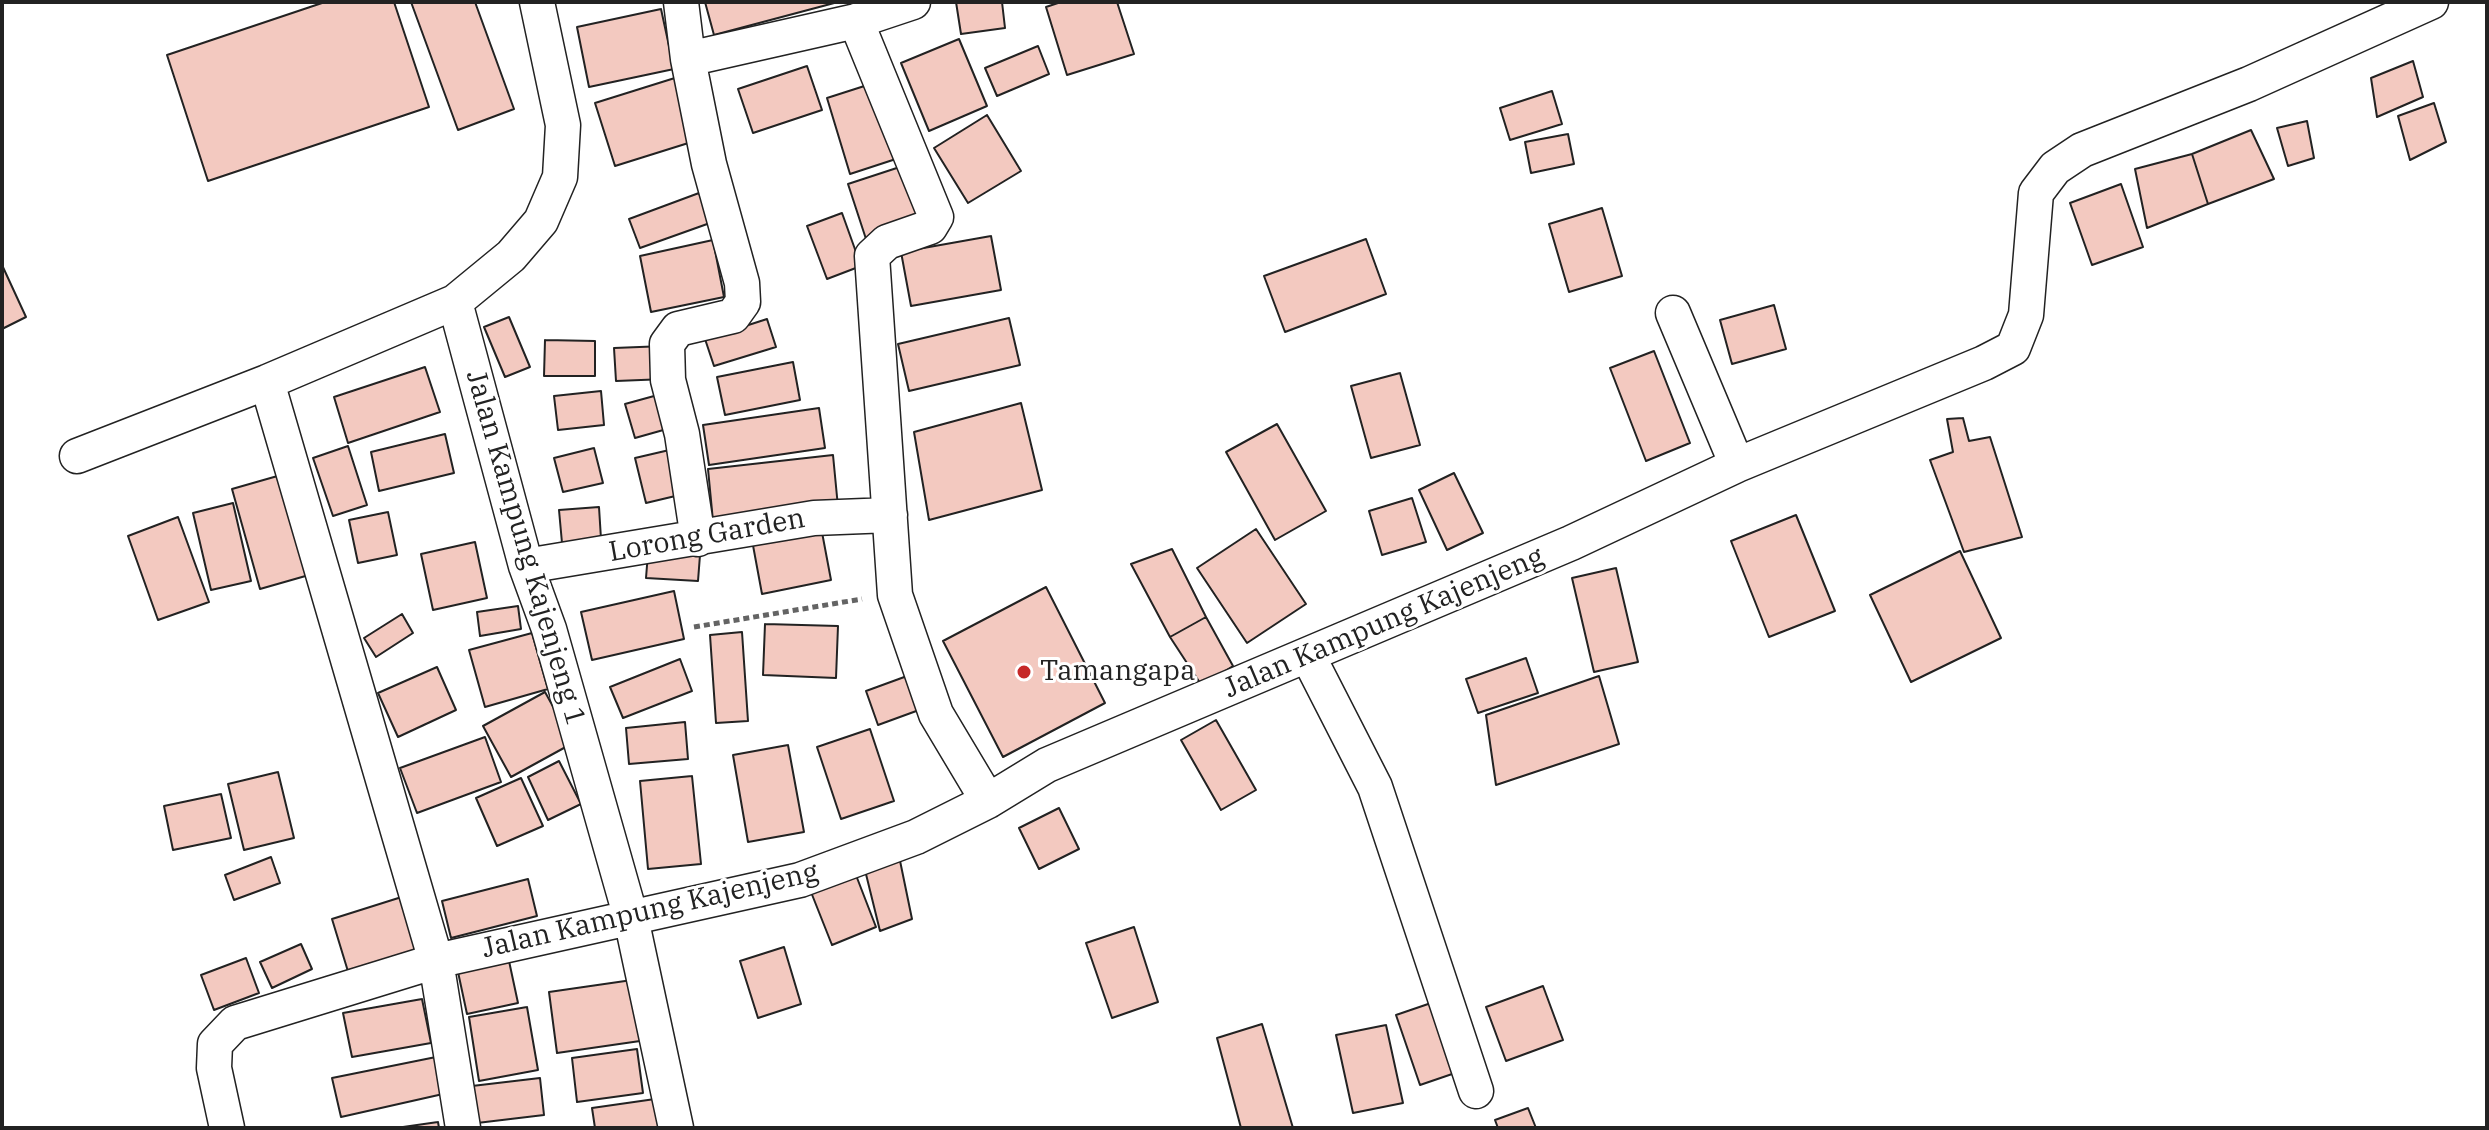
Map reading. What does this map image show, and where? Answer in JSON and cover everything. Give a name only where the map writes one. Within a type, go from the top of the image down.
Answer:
[{"type":"street","points":[[77,456],[267,382],[455,302],[511,256],[541,221],[560,177],[563,125],[537,2]]},
{"type":"street","points":[[681,2],[688,59],[709,164],[743,292],[743,302],[733,316],[678,329],[667,344],[668,380],[682,434],[698,539]]},
{"type":"street","points":[[688,59],[856,21],[913,2]]},
{"type":"street","name":"Jalan Kampung Kajenjeng","points":[[227,1128],[214,1068],[215,1044],[235,1023],[436,961],[800,880],[916,837],[988,801],[1047,765],[1571,543],[1737,465],[1891,403],[2013,348],[2026,315],[2036,193],[2055,168],[2082,150],[2249,84],[2431,2]]},
{"type":"street","points":[[856,21],[936,217],[930,227],[887,242],[872,256],[895,595],[936,714],[988,801]]},
{"type":"street","name":"Jalan Kampung Kajenjeng 1","points":[[455,302],[526,566],[549,629],[631,918],[676,1128]]},
{"type":"street","points":[[1673,313],[1737,465]]},
{"type":"street","points":[[267,382],[436,961],[463,1128]]},
{"type":"street","name":"Lorong Garden","points":[[526,566],[814,518],[890,515]]},
{"type":"street","points":[[1308,656],[1375,787],[1476,1091]]},
{"type":"path","points":[[694,627],[806,606],[895,595]]},
{"type":"building","points":[[325,2],[394,2],[429,107],[208,181],[167,55]]},
{"type":"building","points":[[411,2],[475,2],[514,109],[458,130]]},
{"type":"building","points":[[705,2],[838,2],[714,35]]},
{"type":"building","points":[[956,2],[1002,2],[1005,28],[961,34]]},
{"type":"building","points":[[1061,2],[1117,2],[1134,54],[1067,75],[1046,7]]},
{"type":"building","points":[[661,9],[674,69],[589,87],[577,27]]},
{"type":"building","points":[[959,39],[987,106],[929,131],[901,63]]},
{"type":"building","points":[[1038,46],[1049,74],[997,96],[985,68]]},
{"type":"building","points":[[2413,61],[2423,97],[2377,117],[2371,78]]},
{"type":"building","points":[[807,66],[822,110],[753,133],[738,89]]},
{"type":"building","points":[[678,77],[698,140],[615,166],[595,103]]},
{"type":"building","points":[[880,81],[902,157],[850,174],[827,98]]},
{"type":"building","points":[[1552,91],[1562,124],[1510,140],[1500,108]]},
{"type":"building","points":[[2434,103],[2446,142],[2410,160],[2398,116]]},
{"type":"building","points":[[987,115],[1021,171],[968,203],[934,148]]},
{"type":"building","points":[[2307,121],[2314,158],[2288,166],[2277,128]]},
{"type":"building","points":[[2251,130],[2274,179],[2208,204],[2192,154]]},
{"type":"building","points":[[1568,134],[1574,164],[1531,173],[1525,142]]},
{"type":"building","points":[[2192,154],[2208,204],[2147,228],[2135,169]]},
{"type":"building","points":[[912,163],[930,218],[866,239],[848,184]]},
{"type":"building","points":[[2121,184],[2143,247],[2092,265],[2070,203]]},
{"type":"building","points":[[699,193],[710,223],[640,248],[629,219]]},
{"type":"building","points":[[1602,208],[1622,276],[1569,292],[1549,224]]},
{"type":"building","points":[[842,213],[861,266],[827,279],[807,226]]},
{"type":"building","points":[[991,236],[1001,290],[911,306],[901,252]]},
{"type":"building","points":[[1366,239],[1386,294],[1285,332],[1264,276]]},
{"type":"building","points":[[713,240],[724,297],[651,312],[640,256]]},
{"type":"building","points":[[2,265],[26,317],[2,329]]},
{"type":"building","points":[[1774,305],[1786,349],[1732,364],[1720,320]]},
{"type":"building","points":[[509,317],[530,367],[505,377],[484,327]]},
{"type":"building","points":[[1009,318],[1020,365],[909,391],[898,344]]},
{"type":"building","points":[[767,319],[776,347],[714,366],[705,339]]},
{"type":"building","points":[[545,340],[595,341],[595,376],[544,376]]},
{"type":"building","points":[[665,346],[666,379],[616,381],[614,348]]},
{"type":"building","points":[[1654,351],[1690,443],[1646,461],[1610,368]]},
{"type":"building","points":[[793,362],[800,400],[725,415],[717,377]]},
{"type":"building","points":[[425,367],[440,412],[348,443],[334,397]]},
{"type":"building","points":[[1400,373],[1420,445],[1371,458],[1351,386]]},
{"type":"building","points":[[601,391],[604,425],[558,430],[554,396]]},
{"type":"building","points":[[665,393],[674,427],[635,438],[625,404]]},
{"type":"building","points":[[1021,403],[1042,490],[929,520],[914,432]]},
{"type":"building","points":[[819,408],[825,448],[709,465],[703,425]]},
{"type":"building","points":[[1963,418],[1969,441],[1990,437],[2022,537],[1964,552],[1930,460],[1953,452],[1947,419]]},
{"type":"building","points":[[1277,424],[1326,511],[1275,540],[1226,452]]},
{"type":"building","points":[[445,434],[454,473],[379,491],[371,452]]},
{"type":"building","points":[[348,446],[367,505],[333,516],[313,458]]},
{"type":"building","points":[[594,448],[603,483],[563,492],[554,458]]},
{"type":"building","points":[[678,448],[688,493],[646,503],[635,458]]},
{"type":"building","points":[[833,455],[838,507],[713,521],[708,469]]},
{"type":"building","points":[[288,473],[316,573],[260,589],[232,489]]},
{"type":"building","points":[[1454,473],[1483,533],[1447,550],[1419,490]]},
{"type":"building","points":[[1412,498],[1426,542],[1382,555],[1369,511]]},
{"type":"building","points":[[233,503],[251,581],[211,590],[193,513]]},
{"type":"building","points":[[599,507],[601,539],[562,543],[559,510]]},
{"type":"building","points":[[388,512],[397,555],[358,563],[349,520]]},
{"type":"building","points":[[1796,515],[1835,611],[1769,637],[1731,541]]},
{"type":"building","points":[[178,517],[209,602],[158,620],[128,536]]},
{"type":"building","points":[[821,527],[831,580],[762,594],[752,540]]},
{"type":"building","points":[[1256,529],[1306,604],[1247,643],[1197,568]]},
{"type":"building","points":[[475,542],[487,598],[433,610],[421,554]]},
{"type":"building","points":[[1172,549],[1206,617],[1170,637],[1131,564]]},
{"type":"building","points":[[1960,551],[2001,638],[1911,682],[1870,595]]},
{"type":"building","points":[[648,553],[700,555],[698,581],[646,578]]},
{"type":"building","points":[[1616,568],[1638,662],[1594,672],[1572,578]]},
{"type":"building","name":"Tamangapa","points":[[1046,587],[1105,703],[1003,757],[943,641]]},
{"type":"building","points":[[674,591],[684,639],[592,660],[581,612]]},
{"type":"building","points":[[518,606],[521,629],[480,636],[477,612]]},
{"type":"building","points":[[402,614],[413,633],[376,657],[364,638]]},
{"type":"building","points":[[1206,617],[1233,666],[1202,686],[1170,637]]},
{"type":"building","points":[[765,624],[838,626],[836,678],[763,675]]},
{"type":"building","points":[[742,632],[748,721],[716,723],[710,635]]},
{"type":"building","points":[[532,633],[548,689],[485,707],[469,650]]},
{"type":"building","points":[[1526,658],[1538,693],[1478,713],[1466,679]]},
{"type":"building","points":[[680,659],[692,691],[623,718],[610,687]]},
{"type":"building","points":[[437,667],[456,710],[398,737],[378,693]]},
{"type":"building","points":[[918,672],[930,706],[878,725],[866,691]]},
{"type":"building","points":[[1599,676],[1619,744],[1496,785],[1486,715]]},
{"type":"building","points":[[545,692],[573,743],[511,777],[483,726]]},
{"type":"building","points":[[1216,720],[1256,790],[1221,810],[1181,740]]},
{"type":"building","points":[[685,722],[688,759],[629,764],[626,728]]},
{"type":"building","points":[[870,729],[894,801],[841,819],[817,747]]},
{"type":"building","points":[[485,737],[501,782],[417,813],[400,768]]},
{"type":"building","points":[[788,745],[804,832],[748,842],[733,755]]},
{"type":"building","points":[[559,761],[581,804],[548,820],[528,777]]},
{"type":"building","points":[[278,772],[294,838],[244,850],[228,784]]},
{"type":"building","points":[[692,776],[701,864],[648,869],[640,781]]},
{"type":"building","points":[[521,778],[543,826],[497,846],[476,798]]},
{"type":"building","points":[[221,794],[231,838],[173,850],[164,806]]},
{"type":"building","points":[[1059,808],[1079,849],[1039,869],[1019,828]]},
{"type":"building","points":[[898,851],[912,919],[880,931],[864,866]]},
{"type":"building","points":[[271,857],[280,883],[234,900],[225,875]]},
{"type":"building","points":[[854,870],[876,927],[832,945],[809,887]]},
{"type":"building","points":[[528,879],[537,916],[451,938],[442,901]]},
{"type":"building","points":[[408,895],[426,954],[350,978],[332,919]]},
{"type":"building","points":[[1134,927],[1158,1002],[1112,1018],[1086,943]]},
{"type":"building","points":[[301,944],[312,969],[272,988],[260,962]]},
{"type":"building","points":[[506,947],[518,1003],[467,1014],[455,958]]},
{"type":"building","points":[[784,947],[801,1004],[758,1018],[740,961]]},
{"type":"building","points":[[246,958],[259,993],[214,1010],[201,975]]},
{"type":"building","points":[[639,979],[647,1040],[557,1053],[549,992]]},
{"type":"building","points":[[1543,986],[1563,1040],[1506,1061],[1486,1007]]},
{"type":"building","points":[[422,999],[431,1043],[352,1057],[343,1013]]},
{"type":"building","points":[[1434,1002],[1458,1072],[1420,1085],[1396,1015]]},
{"type":"building","points":[[527,1007],[538,1070],[479,1081],[469,1017]]},
{"type":"building","points":[[1262,1024],[1293,1128],[1241,1128],[1217,1038]]},
{"type":"building","points":[[1386,1025],[1403,1103],[1353,1113],[1336,1035]]},
{"type":"building","points":[[637,1049],[643,1093],[577,1102],[572,1058]]},
{"type":"building","points":[[436,1057],[443,1094],[341,1117],[332,1078]]},
{"type":"building","points":[[540,1078],[544,1115],[477,1123],[472,1086]]},
{"type":"building","points":[[662,1098],[659,1128],[595,1128],[592,1108]]},
{"type":"building","points":[[1528,1108],[1536,1128],[1498,1128],[1495,1120]]},
{"type":"building","points":[[438,1122],[439,1128],[396,1128]]},
{"type":"place","name":"Tamangapa","points":[[1024,672]]}]
